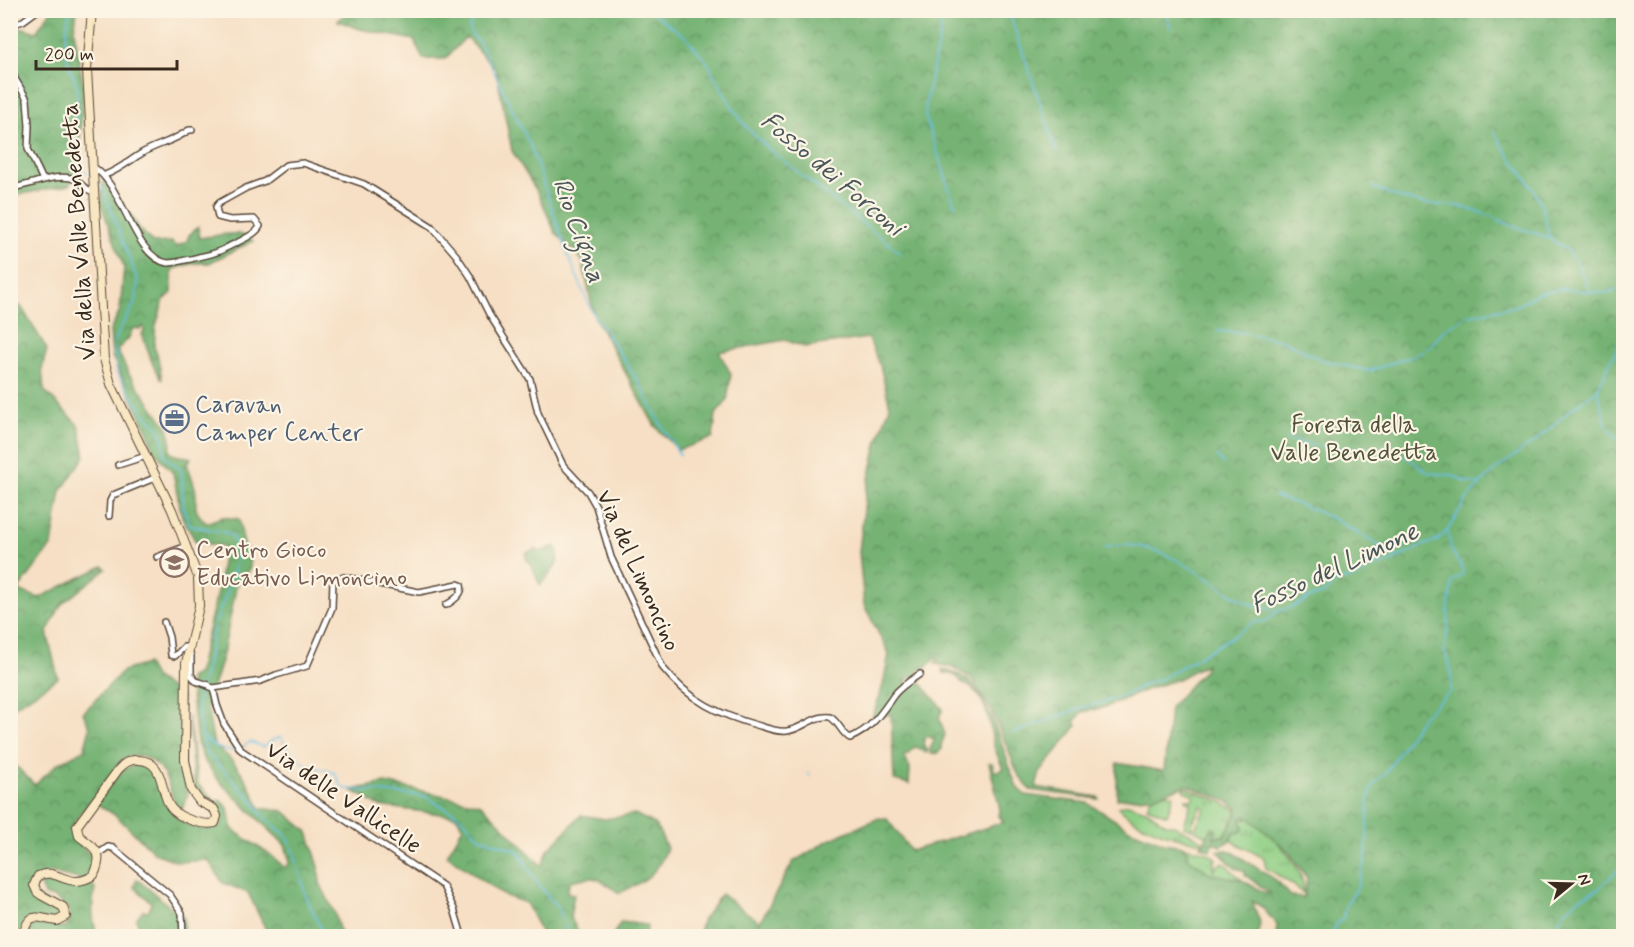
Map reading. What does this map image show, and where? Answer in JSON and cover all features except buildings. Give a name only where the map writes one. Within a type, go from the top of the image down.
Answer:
[{"type":"main road","name":"Via della Valle Benedetta","points":[[92,10],[87,70],[104,359],[107,372],[157,477],[198,577],[200,596],[185,670],[185,760],[188,781],[195,797],[214,809],[217,820],[208,825],[176,812],[169,805],[161,777],[155,767],[146,761],[130,761],[118,770],[77,826],[79,836],[96,849],[98,854]]},
{"type":"main road","points":[[23,936],[27,923],[33,918],[39,916],[60,921],[66,916],[63,907],[37,892],[34,885],[38,876],[48,873],[74,882],[90,878],[99,865],[98,854]]},
{"type":"street","points":[[10,25],[23,21],[38,10]]},
{"type":"street","points":[[10,67],[27,99],[28,148],[43,180]]},
{"type":"street","name":"Via della Valle Benedetta","points":[[105,175],[142,153],[192,130]]},
{"type":"street","name":"Via del Limoncino","points":[[93,170],[105,175],[141,241],[151,253],[168,263],[212,255],[256,233],[260,226],[254,219],[223,219],[218,217],[216,207],[226,199],[265,181],[292,163],[303,163],[364,184],[431,226],[456,255],[470,276],[489,314],[530,380],[538,413],[563,465],[588,492],[596,506],[611,557],[663,668],[672,680],[702,705],[727,716],[784,731],[816,718],[830,717],[837,722],[845,736],[850,738],[860,734],[875,721],[886,709],[894,694],[920,674]]},
{"type":"street","points":[[10,188],[54,178],[72,178],[85,189],[94,192]]},
{"type":"street","points":[[118,465],[146,456]]},
{"type":"street","points":[[109,516],[110,501],[113,495],[157,477]]},
{"type":"street","points":[[157,557],[187,546]]},
{"type":"street","points":[[164,622],[171,655],[174,656],[184,647],[189,648],[190,675],[196,681],[211,686],[261,681],[307,666],[332,608],[331,585],[336,578],[344,577],[419,592],[461,585],[461,591],[455,600],[446,605]]},
{"type":"street","name":"Via delle Vallicelle","points":[[211,686],[224,724],[241,750],[443,886],[454,909],[462,936]]},
{"type":"street","points":[[98,854],[108,847],[113,848],[170,896],[182,913],[183,936]]},
{"type":"green space","name":"Foresta della Valle Benedetta","points":[[350,10],[1623,11],[1623,936],[1276,936],[1277,925],[1262,907],[1252,901],[1260,922],[1258,936],[698,936],[702,921],[721,894],[760,922],[793,862],[829,840],[879,818],[887,819],[911,851],[1004,822],[999,816],[1000,809],[989,763],[992,763],[995,772],[1003,769],[994,745],[985,708],[970,687],[952,674],[944,673],[942,669],[968,680],[980,695],[992,717],[1016,785],[1025,795],[1088,803],[1129,829],[1164,843],[1182,846],[1189,853],[1186,856],[1211,874],[1242,880],[1265,893],[1270,893],[1245,875],[1245,871],[1235,868],[1218,851],[1227,850],[1234,853],[1276,880],[1291,896],[1304,897],[1307,878],[1288,851],[1245,815],[1247,819],[1240,819],[1244,827],[1241,832],[1232,834],[1230,840],[1221,846],[1214,842],[1210,850],[1201,846],[1212,829],[1216,830],[1213,838],[1225,836],[1237,814],[1236,809],[1238,809],[1227,801],[1187,785],[1152,797],[1117,799],[1117,763],[1164,771],[1170,707],[1204,670],[1206,664],[1176,680],[1103,708],[1082,712],[1075,722],[1077,725],[1040,773],[1036,787],[1099,799],[1030,790],[1018,774],[992,711],[970,677],[952,667],[935,664],[937,656],[905,682],[908,685],[920,682],[943,709],[939,717],[945,735],[941,745],[942,749],[936,754],[931,754],[930,749],[935,739],[926,736],[923,744],[928,751],[926,753],[917,747],[904,756],[910,768],[909,784],[894,780],[891,714],[872,719],[883,685],[889,654],[864,605],[859,552],[866,491],[878,440],[890,406],[880,365],[868,338],[804,347],[785,340],[719,352],[731,374],[727,401],[716,414],[713,438],[678,450],[655,426],[594,316],[582,260],[555,232],[538,193],[512,151],[496,70],[466,37],[445,59],[423,59],[414,40],[360,29],[338,21]]},
{"type":"green space","points":[[51,11],[77,11],[74,30],[84,90],[80,137],[81,166],[69,185],[11,196],[10,24],[36,32]]},
{"type":"green space","points":[[103,178],[120,207],[131,214],[139,228],[153,243],[172,242],[176,247],[187,241],[189,235],[198,227],[200,238],[235,234],[248,237],[253,241],[209,263],[195,263],[172,269],[172,293],[164,300],[156,325],[154,348],[162,380],[153,365],[142,334],[143,326],[140,329],[133,328],[128,339],[117,350],[129,374],[168,428],[171,439],[170,452],[191,458],[187,464],[195,488],[196,509],[201,517],[206,523],[222,517],[239,519],[250,567],[237,583],[223,654],[207,707],[214,745],[241,773],[260,808],[284,811],[308,832],[319,867],[320,883],[335,914],[341,936],[269,936],[248,893],[223,883],[208,860],[178,862],[155,853],[115,815],[97,804],[122,771],[135,765],[143,766],[155,775],[168,806],[179,819],[203,829],[221,824],[220,810],[199,796],[194,786],[188,716],[198,785],[217,802],[220,800],[228,808],[233,830],[272,856],[285,868],[290,862],[285,845],[219,781],[203,759],[197,743],[189,678],[198,673],[219,584],[224,546],[196,542],[182,517],[173,473],[153,450],[148,433],[112,356],[110,331],[120,310],[124,267],[101,205]]},
{"type":"green space","points":[[18,304],[47,349],[42,369],[44,390],[79,426],[85,456],[61,491],[52,545],[18,590],[39,598],[103,566],[106,569],[61,605],[47,632],[58,678],[12,708],[11,735],[10,305]]},
{"type":"green space","points":[[555,546],[558,551],[557,562],[552,572],[540,585],[531,564],[526,559],[526,553],[536,549],[540,552]]},
{"type":"green space","points":[[147,664],[154,677],[182,697],[184,765],[188,794],[182,810],[178,811],[168,782],[155,763],[138,756],[131,756],[121,761],[69,829],[75,839],[95,860],[92,872],[83,880],[50,872],[32,884],[34,895],[58,908],[61,916],[55,920],[26,920],[18,936],[10,936],[10,760],[35,785],[57,764],[84,750],[90,728],[83,713],[123,671]]},
{"type":"green space","points":[[385,783],[481,804],[542,866],[548,850],[581,815],[605,819],[635,814],[656,825],[667,848],[659,865],[649,876],[619,893],[601,880],[586,878],[570,881],[567,893],[574,894],[570,917],[581,936],[543,936],[526,903],[503,895],[447,855],[463,827],[456,816],[379,806],[352,790]]},
{"type":"green space","points":[[1185,787],[1222,802],[1235,810],[1236,814],[1224,836],[1213,837],[1216,830],[1212,827],[1207,836],[1194,830],[1205,808],[1201,806],[1192,824],[1192,829],[1184,826],[1191,802],[1186,799],[1192,800],[1194,795],[1184,791]]},
{"type":"green space","points":[[1154,791],[1174,795],[1167,815],[1147,807]]},
{"type":"green space","points":[[1128,804],[1148,811],[1166,824],[1174,825],[1203,840],[1202,843],[1169,835],[1146,826],[1118,807]]},
{"type":"green space","points":[[1247,813],[1274,838],[1292,860],[1303,883],[1303,893],[1290,882],[1266,868],[1264,858],[1230,840],[1241,823],[1240,818],[1247,819]]},
{"type":"green space","points":[[1182,846],[1206,852],[1216,858],[1213,872],[1223,862],[1242,880],[1211,874],[1185,855],[1189,853]]},
{"type":"green space","points":[[54,878],[73,886],[89,882],[95,889],[93,912],[97,935],[110,933],[112,936],[27,936],[33,924],[65,927],[70,922],[68,909],[56,899],[44,895],[40,885],[46,879]]},
{"type":"green space","points":[[137,879],[184,918],[183,936],[131,936],[139,926],[136,919],[143,910],[149,911],[151,902],[134,887]]},
{"type":"green space","points":[[621,922],[647,925],[646,936],[612,936]]},
{"type":"waterway","points":[[70,10],[66,45],[67,58],[77,87],[75,147],[77,159],[89,174]]},
{"type":"waterway","name":"Rio Cigna","points":[[476,10],[470,23],[471,33],[479,42],[531,147],[566,250],[591,310],[638,381],[680,455]]},
{"type":"waterway","name":"Fosso dei Forconi","points":[[650,10],[686,37],[707,62],[747,128],[771,151],[902,254]]},
{"type":"waterway","points":[[949,10],[943,19],[925,116],[955,206]]},
{"type":"waterway","points":[[1008,10],[1057,152]]},
{"type":"waterway","points":[[1165,10],[1171,29]]},
{"type":"waterway","points":[[1494,131],[1540,202],[1550,238]]},
{"type":"waterway","points":[[97,182],[103,189],[138,281],[136,301],[114,343],[117,373],[139,407],[157,426],[162,435],[165,457],[182,471],[183,506],[189,524],[229,534],[236,546],[234,569],[213,630],[203,680]]},
{"type":"waterway","points":[[1373,187],[1394,196],[1425,204],[1458,206],[1547,237],[1568,250],[1579,266],[1590,292]]},
{"type":"waterway","points":[[1217,331],[1247,333],[1284,341],[1322,360],[1369,371],[1416,355],[1431,345],[1442,332],[1465,316],[1516,306],[1538,293],[1562,289],[1605,293],[1624,287]]},
{"type":"waterway","name":"Fosso del Limone","points":[[1013,733],[1084,707],[1128,694],[1146,683],[1161,679],[1253,622],[1264,622],[1279,611],[1323,594],[1336,582],[1360,576],[1369,568],[1388,563],[1437,541],[1447,531],[1468,497],[1495,470],[1538,439],[1598,389],[1618,345],[1624,323]]},
{"type":"waterway","points":[[1598,389],[1608,426],[1624,446]]},
{"type":"waterway","points":[[1287,439],[1312,445],[1405,456],[1429,473],[1450,475],[1466,482],[1479,484]]},
{"type":"waterway","points":[[1216,456],[1223,464]]},
{"type":"waterway","points":[[1274,496],[1334,519],[1397,556]]},
{"type":"waterway","points":[[1332,936],[1335,926],[1343,918],[1347,903],[1356,890],[1366,857],[1369,799],[1373,785],[1385,774],[1421,718],[1451,691],[1451,672],[1444,650],[1453,581],[1462,575],[1463,569],[1452,552],[1447,531]]},
{"type":"waterway","points":[[1104,548],[1123,545],[1159,552],[1193,569],[1240,599],[1276,611]]},
{"type":"waterway","points":[[201,684],[198,701],[199,719],[207,753],[254,802],[262,815],[287,836],[294,851],[305,894],[324,936]]},
{"type":"waterway","points":[[204,737],[219,748],[237,749]]},
{"type":"waterway","points":[[241,748],[250,742],[264,747],[274,739],[281,737],[287,749],[307,765],[335,773],[341,786],[347,789],[424,796],[454,813],[465,821],[479,837],[518,851],[537,883],[558,908],[569,936]]},
{"type":"waterway","points":[[1540,936],[1557,924],[1564,912],[1580,898],[1598,889],[1624,864]]},
{"type":"place","name":"Caravan Camper Center","points":[[174,418]]},
{"type":"place","name":"Centro Gioco Educativo Limoncino","points":[[175,563]]}]
